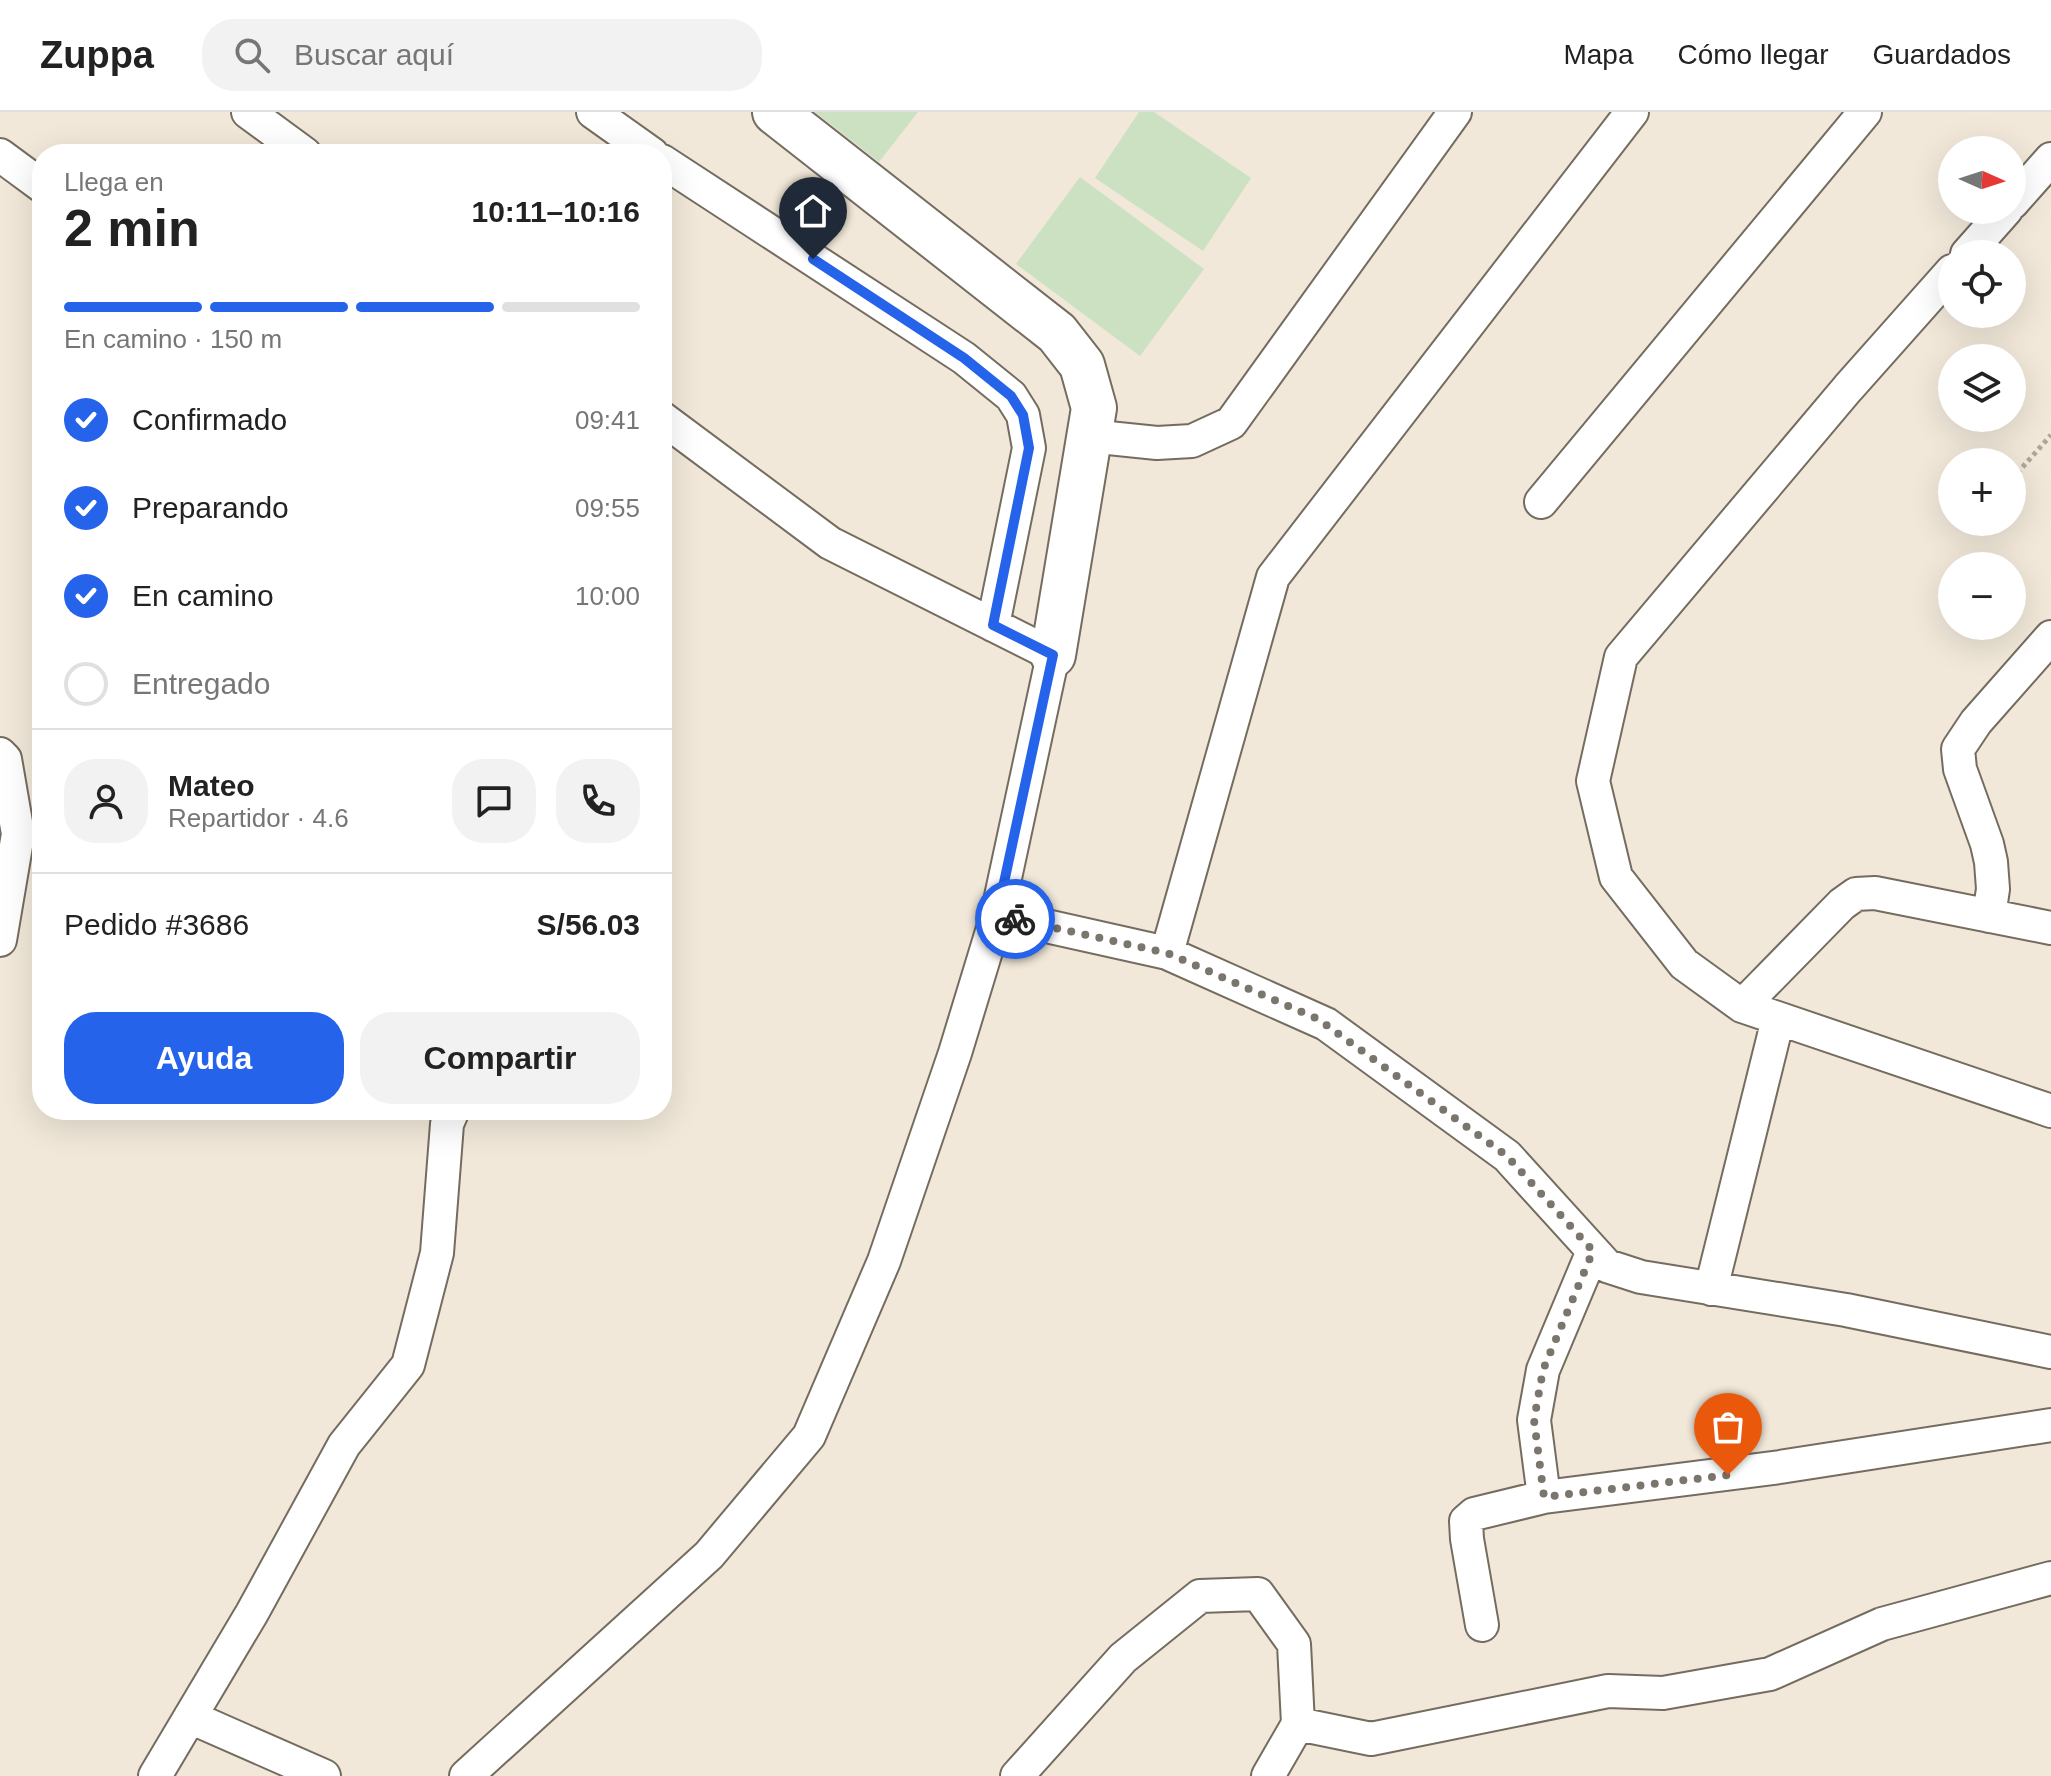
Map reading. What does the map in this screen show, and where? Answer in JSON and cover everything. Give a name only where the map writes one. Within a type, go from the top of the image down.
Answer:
[{"type":"street","points":[[248,112],[291,144]]},
{"type":"street","points":[[593,112],[638,144]]},
{"type":"street","points":[[466,1776],[709,1555],[809,1436],[884,1261],[955,1053],[997,915],[1053,655],[1094,408],[1082,365],[1057,333],[775,112]]},
{"type":"street","points":[[1089,436],[1157,443],[1192,441],[1231,423],[1455,112]]},
{"type":"street","points":[[1167,953],[1273,577],[1632,112]]},
{"type":"street","points":[[1541,502],[1865,112]]},
{"type":"street","points":[[0,155],[32,179]]},
{"type":"street","points":[[2026,187],[2051,159]]},
{"type":"street","points":[[672,168],[964,358],[1011,396],[1023,415],[1029,448],[993,625]]},
{"type":"street","points":[[1979,240],[1994,224]]},
{"type":"street","points":[[1938,287],[1848,388],[1621,657],[1593,781],[1616,877],[1684,964],[1742,1006],[2051,1111]]},
{"type":"street","points":[[672,425],[830,543],[1053,655]]},
{"type":"street","points":[[1989,916],[1993,889],[1991,862],[1960,769],[1958,749],[1976,722],[2051,637]]},
{"type":"street","points":[[0,754],[5,759],[18,834],[0,940]]},
{"type":"street","points":[[1742,1006],[1842,904],[1856,894],[1875,893],[2051,928]]},
{"type":"street","points":[[997,915],[1167,953],[1326,1024],[1507,1156],[1607,1266],[1630,1274],[1846,1310],[2051,1352]]},
{"type":"street","points":[[1711,1289],[1778,1019]]},
{"type":"street","points":[[155,1776],[252,1613],[344,1445],[408,1365],[437,1253],[449,1120]]},
{"type":"street","points":[[1544,1497],[1534,1420],[1543,1370],[1593,1251]]},
{"type":"street","points":[[1482,1625],[1467,1539],[1466,1521],[1474,1514],[1544,1497],[1780,1467],[2051,1425]]},
{"type":"street","points":[[1298,1724],[1371,1739],[1608,1691],[1663,1693],[1770,1674],[1882,1624],[2051,1578]]},
{"type":"street","points":[[1017,1776],[1123,1658],[1200,1596],[1258,1594],[1294,1644],[1298,1724],[1268,1776]]},
{"type":"street","points":[[190,1717],[324,1776]]},
{"type":"path","points":[[2026,463],[2051,435]]},
{"type":"green space","points":[[815,112],[918,112],[879,162]]},
{"type":"green space","points":[[1139,112],[1154,112],[1251,178],[1203,251],[1095,178]]},
{"type":"green space","points":[[1080,177],[1204,269],[1140,356],[1016,264]]},
{"type":"way so far","points":[[1015,919],[1167,953],[1318,1019],[1507,1156],[1593,1251],[1543,1370],[1534,1420],[1544,1497],[1728,1475]]},
{"type":"route","points":[[813,259],[964,358],[1011,396],[1023,415],[1029,448],[993,625],[1053,655],[997,915],[1015,919]]}]
